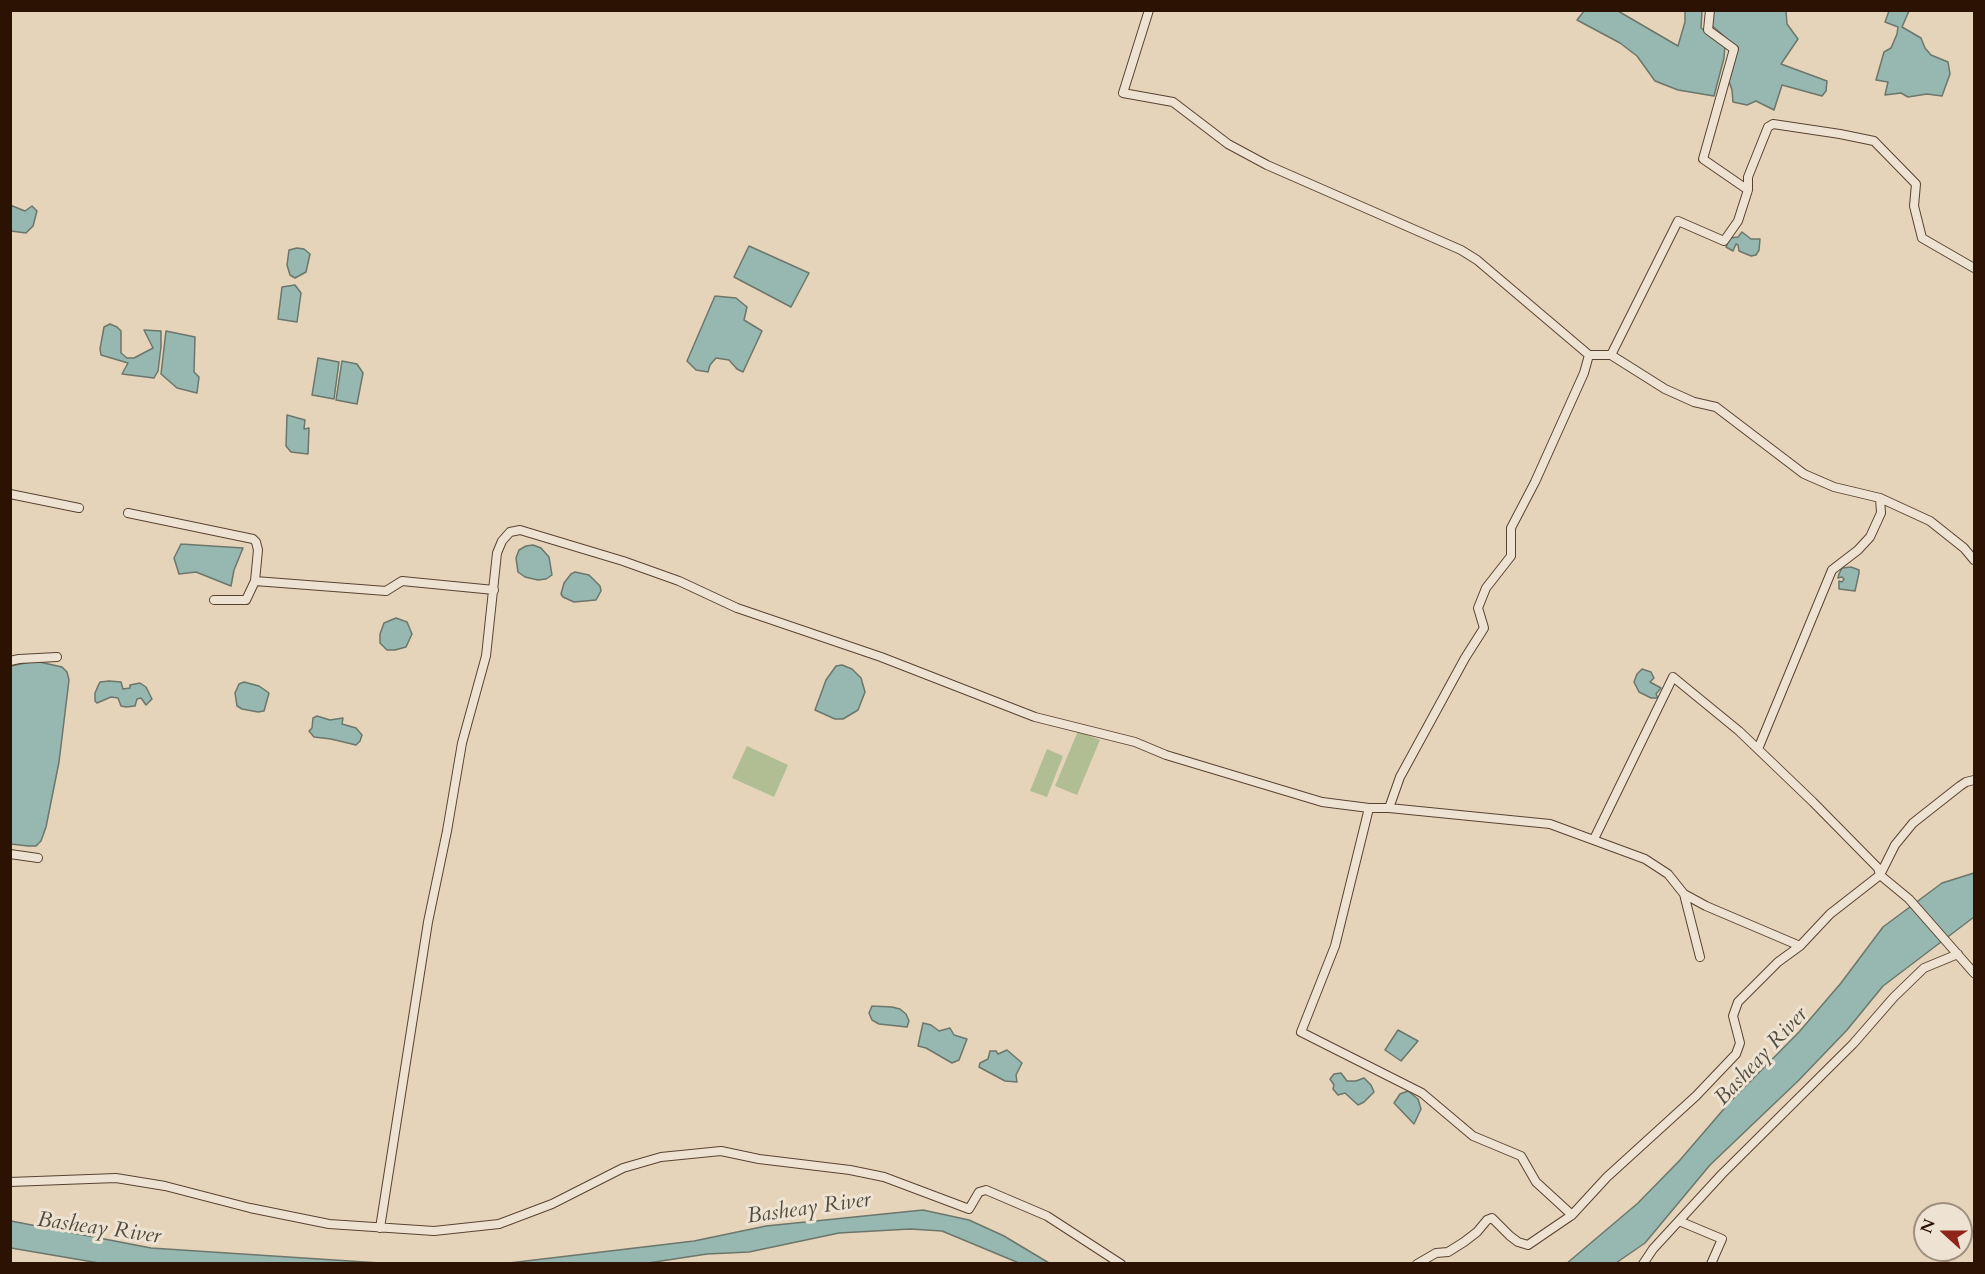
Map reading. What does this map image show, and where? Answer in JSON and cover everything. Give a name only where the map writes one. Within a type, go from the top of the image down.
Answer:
[{"type":"street","points":[[1149,10],[1123,93],[1173,102],[1228,144],[1267,165],[1461,250],[1477,260],[1589,355],[1611,355],[1665,389],[1694,402],[1716,407],[1804,474],[1834,487],[1880,498],[1930,520],[1964,548],[1974,560]]},
{"type":"street","points":[[1710,10],[1708,30],[1734,49],[1703,159],[1748,190]]},
{"type":"street","points":[[1611,355],[1678,221],[1724,241],[1738,221],[1748,190],[1748,177],[1768,127],[1773,124],[1874,141],[1916,184],[1914,206],[1922,238],[1974,268]]},
{"type":"street","points":[[1389,808],[1400,777],[1484,627],[1478,608],[1486,588],[1511,556],[1511,528],[1584,373],[1589,355]]},
{"type":"street","points":[[10,494],[79,508]]},
{"type":"street","points":[[1758,749],[1832,570],[1858,550],[1870,537],[1881,513],[1880,498]]},
{"type":"street","points":[[128,513],[253,539],[256,542],[258,550],[255,581],[246,600],[214,600]]},
{"type":"street","points":[[380,1228],[428,922],[462,743],[486,656],[497,553],[502,541],[510,532],[520,530],[623,561],[679,581],[737,608],[881,657],[1035,717],[1135,742],[1225,773],[1322,802],[1550,824],[1594,838],[1645,859],[1668,874],[1684,894],[1706,906],[1800,946]]},
{"type":"street","points":[[255,581],[386,591],[402,580],[494,590]]},
{"type":"street","points":[[10,661],[57,657]]},
{"type":"street","points":[[1594,838],[1673,677],[1758,749],[1878,868],[1880,874],[1909,899],[1974,974]]},
{"type":"street","points":[[1417,1263],[1436,1253],[1448,1252],[1455,1248],[1492,1218],[1518,1242],[1528,1245],[1572,1215],[1607,1177],[1728,1064],[1740,1046],[1733,1016],[1738,1002],[1779,962],[1800,946],[1830,914],[1880,874],[1895,845],[1913,823],[1960,786],[1974,780]]},
{"type":"street","points":[[1369,808],[1335,946],[1301,1032],[1422,1094],[1473,1136],[1521,1156],[1536,1182],[1572,1215]]},
{"type":"street","points":[[10,854],[38,858]]},
{"type":"street","points":[[1684,894],[1700,957]]},
{"type":"street","points":[[1642,1263],[1722,1174],[1854,1044],[1894,997],[1924,968],[1958,954]]},
{"type":"street","points":[[10,1182],[116,1178],[165,1186],[250,1208],[329,1224],[434,1231],[499,1224],[552,1204],[623,1168],[662,1157],[720,1151],[884,1177],[969,1209],[979,1192],[986,1190],[1047,1216],[1121,1263]]},
{"type":"street","points":[[1679,1221],[1722,1239],[1711,1263]]},
{"type":"green space","points":[[1078,731],[1100,740],[1077,795],[1055,786]]},
{"type":"green space","points":[[747,746],[788,765],[774,797],[732,778]]},
{"type":"green space","points":[[1047,749],[1063,756],[1047,797],[1030,791]]},
{"type":"water","points":[[1584,11],[1618,11],[1678,46],[1685,22],[1685,11],[1702,11],[1701,28],[1725,45],[1714,96],[1678,90],[1655,81],[1637,56],[1620,43],[1577,20]]},
{"type":"water","points":[[1710,11],[1786,11],[1787,24],[1798,39],[1781,64],[1827,81],[1826,91],[1822,96],[1782,85],[1774,110],[1756,101],[1747,105],[1733,102],[1727,75],[1734,45],[1709,23]]},
{"type":"water","points":[[1889,11],[1909,11],[1902,27],[1921,38],[1931,55],[1948,62],[1950,74],[1942,96],[1927,94],[1908,97],[1901,93],[1885,95],[1888,82],[1876,80],[1884,52],[1891,48],[1898,27],[1885,22]]},
{"type":"water","points":[[10,205],[25,211],[32,206],[37,211],[33,226],[26,233],[11,231]]},
{"type":"water","points":[[1742,232],[1751,239],[1760,239],[1756,255],[1751,256],[1739,251],[1736,244],[1733,251],[1726,247],[1730,238],[1738,237]]},
{"type":"water","points":[[749,246],[809,273],[791,307],[734,277]]},
{"type":"water","points":[[304,249],[310,254],[306,272],[295,278],[290,275],[287,265],[289,250]]},
{"type":"water","points":[[295,285],[301,293],[297,322],[278,319],[282,287]]},
{"type":"water","points":[[715,296],[736,298],[747,307],[744,320],[762,331],[743,372],[729,360],[716,358],[708,372],[696,370],[687,361]]},
{"type":"water","points":[[110,324],[121,331],[121,353],[127,358],[134,358],[153,348],[144,330],[161,331],[158,371],[154,378],[122,374],[128,363],[101,355],[104,327]]},
{"type":"water","points":[[166,331],[195,337],[194,372],[199,377],[197,393],[177,388],[161,374]]},
{"type":"water","points":[[318,358],[339,362],[334,399],[312,395]]},
{"type":"water","points":[[342,361],[357,364],[363,373],[357,404],[336,400]]},
{"type":"water","points":[[287,415],[305,420],[304,429],[309,428],[308,454],[291,452],[286,446]]},
{"type":"water","points":[[181,544],[243,548],[234,570],[231,586],[196,572],[179,574],[174,558]]},
{"type":"water","points":[[533,545],[541,548],[549,557],[552,575],[546,579],[525,577],[518,572],[516,558],[519,550]]},
{"type":"water","points":[[1851,567],[1859,570],[1855,591],[1839,589],[1839,581],[1842,582],[1844,579],[1838,578],[1842,568]]},
{"type":"water","points":[[575,572],[589,575],[600,586],[601,591],[596,600],[574,602],[563,597],[561,594],[564,583]]},
{"type":"water","points":[[396,618],[407,622],[412,634],[406,647],[387,650],[380,643],[380,634],[384,623]]},
{"type":"water","points":[[35,661],[62,667],[67,672],[69,680],[59,762],[46,827],[41,841],[36,846],[28,846],[11,844],[11,666]]},
{"type":"water","points":[[842,665],[852,669],[861,678],[865,692],[858,710],[843,719],[835,719],[815,710],[826,680],[836,666]]},
{"type":"water","points":[[1642,669],[1651,672],[1654,678],[1650,682],[1661,688],[1656,694],[1658,698],[1651,698],[1639,692],[1634,682]]},
{"type":"water","points":[[100,682],[121,682],[123,689],[140,683],[146,687],[152,699],[146,705],[141,698],[137,699],[135,706],[126,707],[121,706],[118,698],[111,697],[97,703],[95,693]]},
{"type":"water","points":[[244,682],[259,686],[269,693],[264,711],[258,712],[237,706],[235,693],[239,684]]},
{"type":"water","points":[[317,716],[330,720],[343,718],[342,724],[356,728],[362,735],[360,741],[356,745],[314,737],[309,731],[312,728],[313,718]]},
{"type":"water","points":[[1974,873],[1974,917],[1883,986],[1847,1030],[1798,1081],[1710,1165],[1645,1243],[1616,1263],[1566,1264],[1638,1203],[1680,1160],[1729,1103],[1799,1032],[1841,983],[1883,927],[1942,883]]},
{"type":"water","points":[[872,1006],[900,1009],[909,1021],[907,1027],[879,1024],[872,1020],[869,1013]]},
{"type":"water","points":[[923,1023],[939,1031],[950,1028],[954,1035],[967,1039],[959,1060],[952,1063],[918,1046]]},
{"type":"water","points":[[1398,1030],[1418,1041],[1401,1061],[1385,1050]]},
{"type":"water","points":[[1007,1050],[1022,1063],[1016,1075],[1017,1082],[1005,1081],[979,1067],[980,1063],[988,1059],[990,1051],[996,1051],[998,1054]]},
{"type":"water","points":[[1341,1073],[1347,1081],[1364,1078],[1374,1092],[1358,1105],[1345,1093],[1338,1095],[1330,1079],[1334,1074]]},
{"type":"water","points":[[1408,1091],[1418,1099],[1421,1109],[1414,1124],[1394,1103],[1400,1094]]},
{"type":"water","points":[[923,1210],[969,1220],[1004,1236],[1049,1263],[1019,1263],[942,1231],[910,1229],[839,1233],[749,1252],[707,1254],[648,1263],[509,1263],[694,1241],[766,1226]]},
{"type":"water","points":[[11,1221],[151,1248],[380,1263],[99,1263],[11,1248]]},
{"type":"water label","name":"Basheay River","points":[[1762,1057]]},
{"type":"water label","name":"Basheay River","points":[[809,1209]]},
{"type":"water label","name":"Basheay River","points":[[99,1229]]}]
